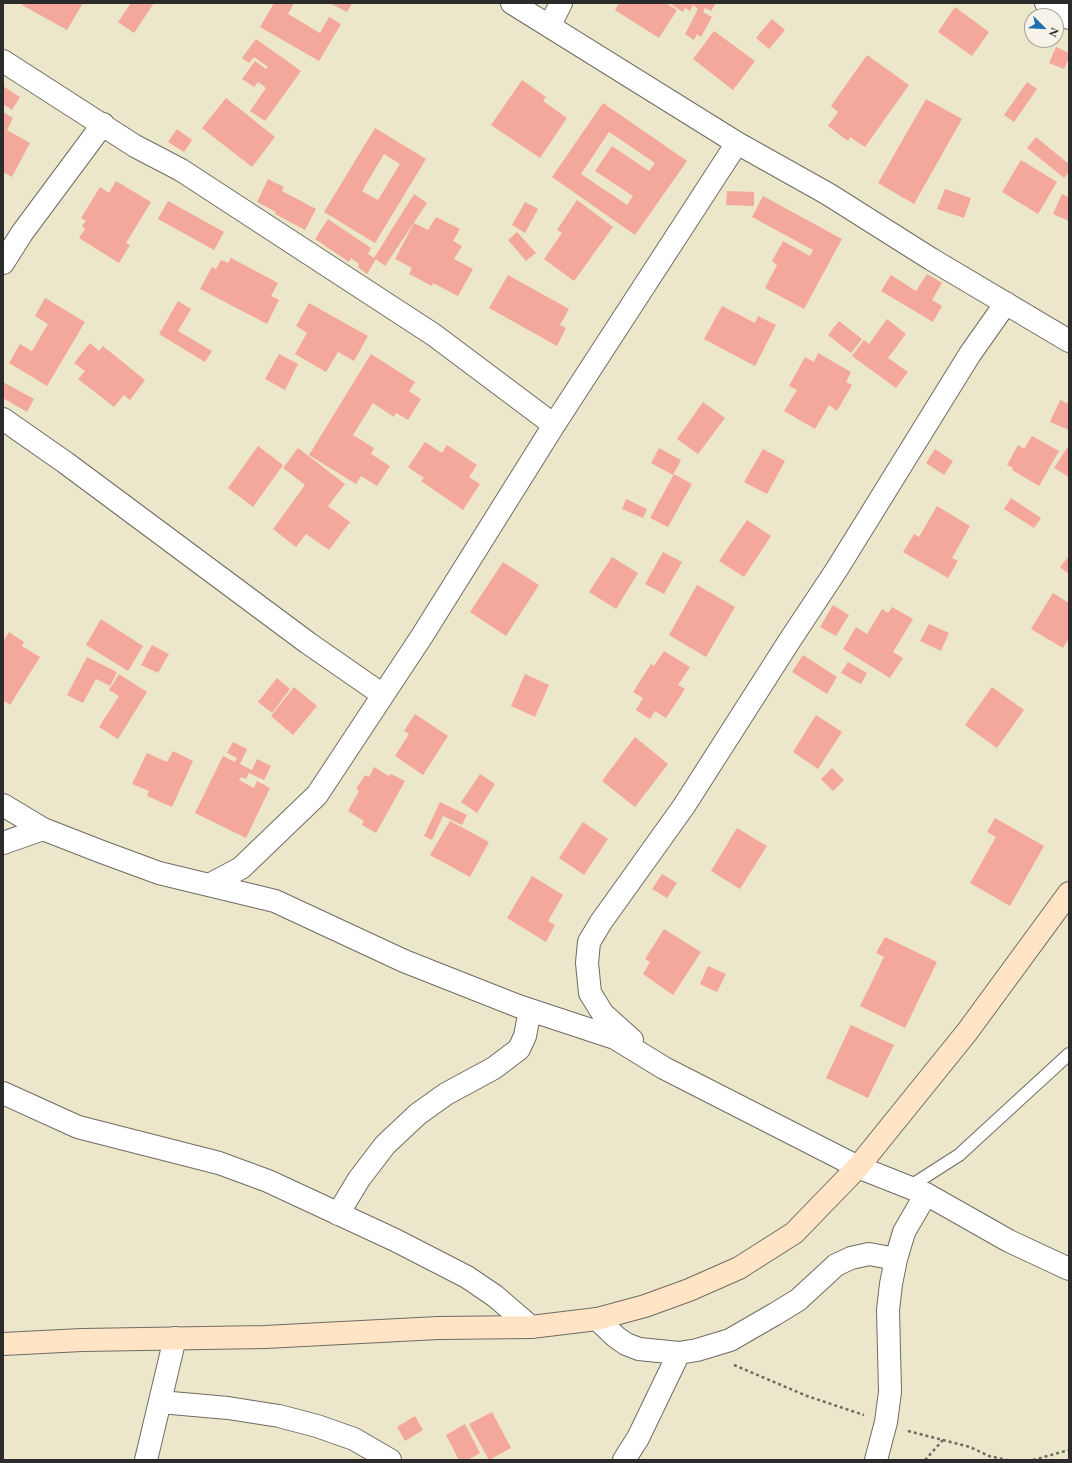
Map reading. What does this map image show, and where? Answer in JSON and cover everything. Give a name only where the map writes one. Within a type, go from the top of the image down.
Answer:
[{"type":"main road","points":[[3,1344],[272,1336],[438,1328],[531,1327],[597,1319],[645,1306],[689,1290],[739,1268],[794,1233],[858,1167],[967,1032],[1069,894]]},
{"type":"street","points":[[512,3],[550,25],[737,143],[828,194],[931,259],[1069,341]]},
{"type":"street","points":[[550,25],[561,3]]},
{"type":"street","points":[[1046,3],[1069,18]]},
{"type":"street","points":[[3,61],[135,146],[181,170],[434,335],[554,426]]},
{"type":"street","points":[[3,263],[22,233],[103,124]]},
{"type":"street","points":[[210,885],[241,868],[317,795],[443,604],[554,426],[737,143]]},
{"type":"street","points":[[664,1068],[603,1014],[590,993],[586,963],[589,942],[601,922],[684,806],[837,569],[970,354],[1006,303]]},
{"type":"street","points":[[3,418],[66,462],[308,643],[383,695]]},
{"type":"street","points":[[3,805],[43,828],[159,873],[275,901],[404,961],[530,1010],[615,1038],[664,1068],[858,1167],[918,1190],[1009,1241],[1069,1269]]},
{"type":"street","points":[[3,843],[43,828]]},
{"type":"street","points":[[338,1214],[358,1179],[385,1145],[418,1114],[446,1094],[494,1068],[519,1049],[525,1036],[530,1010]]},
{"type":"street","points":[[3,1093],[78,1128],[219,1163],[268,1181],[395,1240],[467,1277],[495,1296],[531,1327]]},
{"type":"street","points":[[876,1460],[886,1422],[890,1392],[888,1310],[896,1258],[918,1190]]},
{"type":"street","points":[[597,1319],[616,1338],[639,1349],[688,1352],[730,1340],[775,1314],[798,1300],[836,1265],[846,1260],[869,1254],[896,1258]]},
{"type":"street","points":[[146,1460],[175,1338]]},
{"type":"street","points":[[624,1460],[688,1352]]},
{"type":"street","points":[[160,1402],[228,1408],[278,1416],[317,1426],[354,1439],[390,1460]]},
{"type":"lane","points":[[918,1190],[959,1155],[1069,1054]]},
{"type":"path","points":[[688,1352],[807,1396],[907,1430],[1007,1460]]},
{"type":"path","points":[[926,1460],[943,1440]]},
{"type":"path","points":[[1033,1460],[1069,1450]]},
{"type":"building","points":[[23,3],[83,3],[67,30],[22,5]]},
{"type":"building","points":[[131,3],[154,3],[134,33],[118,22]]},
{"type":"building","points":[[274,3],[294,3],[288,14],[320,33],[329,17],[341,24],[319,61],[260,27]]},
{"type":"building","points":[[330,3],[352,3],[347,12]]},
{"type":"building","points":[[619,3],[666,3],[677,10],[659,38],[615,10]]},
{"type":"building","points":[[669,3],[716,3],[711,11],[705,8],[703,12],[712,17],[701,37],[697,34],[694,40],[685,34],[698,9],[693,5],[690,11],[685,8],[683,12]]},
{"type":"building","points":[[955,7],[989,32],[972,56],[938,32]]},
{"type":"building","points":[[772,19],[785,30],[769,49],[756,38]]},
{"type":"building","points":[[714,31],[755,61],[733,90],[693,59]]},
{"type":"building","points":[[256,39],[301,71],[265,121],[250,111],[266,88],[258,82],[254,87],[242,79],[255,61],[266,69],[268,67],[254,57],[249,63],[242,58]]},
{"type":"building","points":[[1056,48],[1069,53],[1069,58],[1064,69],[1049,63]]},
{"type":"building","points":[[867,55],[909,85],[865,147],[850,137],[848,141],[828,126],[838,112],[831,106]]},
{"type":"building","points":[[522,80],[546,97],[543,101],[567,118],[540,158],[491,125]]},
{"type":"building","points":[[1027,82],[1037,89],[1014,122],[1004,115]]},
{"type":"building","points":[[3,86],[20,97],[12,110],[3,104]]},
{"type":"building","points":[[226,98],[275,137],[252,167],[202,128]]},
{"type":"building","points":[[926,99],[962,119],[914,204],[878,183]]},
{"type":"building","points":[[603,103],[687,161],[635,235],[552,177]],"holes":[[[609,132],[655,163],[649,171],[612,146],[595,171],[633,196],[627,205],[581,174]]]},
{"type":"building","points":[[3,112],[13,118],[7,130],[30,143],[12,177],[3,172]]},
{"type":"building","points":[[375,128],[426,159],[375,243],[324,212]],"holes":[[[384,154],[400,164],[378,200],[362,191]]]},
{"type":"building","points":[[177,129],[192,140],[184,152],[168,142]]},
{"type":"building","points":[[1036,137],[1069,164],[1069,172],[1064,178],[1027,148]]},
{"type":"building","points":[[1021,160],[1057,182],[1038,214],[1002,192]]},
{"type":"building","points":[[268,179],[284,187],[282,191],[316,209],[305,230],[275,214],[276,212],[257,202]]},
{"type":"building","points":[[116,181],[151,202],[126,243],[130,245],[119,263],[79,238],[85,229],[82,226],[86,221],[81,218],[100,187],[109,193]]},
{"type":"building","points":[[945,189],[971,198],[964,218],[937,209]]},
{"type":"building","points":[[727,191],[754,192],[754,206],[726,205]]},
{"type":"building","points":[[414,194],[427,203],[385,266],[376,259],[367,274],[358,267],[359,264],[351,258],[349,262],[315,239],[328,219],[371,248],[368,254],[374,258]]},
{"type":"building","points":[[1062,194],[1069,197],[1069,221],[1053,214]]},
{"type":"building","points":[[763,196],[842,239],[804,309],[765,288],[777,265],[772,261],[783,241],[810,256],[813,250],[752,217]]},
{"type":"building","points":[[577,200],[613,227],[574,281],[544,259],[562,233],[557,230]]},
{"type":"building","points":[[168,201],[224,232],[214,250],[158,219]]},
{"type":"building","points":[[525,202],[538,209],[525,233],[512,225]]},
{"type":"building","points":[[436,217],[460,229],[453,241],[462,246],[454,259],[473,269],[458,296],[433,283],[432,286],[409,274],[412,268],[395,259],[414,223],[428,230]]},
{"type":"building","points":[[517,232],[536,253],[526,261],[508,240]]},
{"type":"building","points":[[231,258],[278,283],[271,296],[279,300],[267,324],[200,289],[212,267],[216,269],[221,260],[228,263]]},
{"type":"building","points":[[927,274],[942,283],[932,300],[942,306],[933,322],[881,291],[891,275],[916,291]]},
{"type":"building","points":[[508,275],[569,309],[560,325],[566,328],[557,346],[489,308]]},
{"type":"building","points":[[45,298],[85,322],[47,386],[9,363],[20,344],[32,351],[48,324],[35,316]]},
{"type":"building","points":[[178,301],[191,309],[178,331],[212,351],[205,362],[159,334]]},
{"type":"building","points":[[309,303],[368,336],[354,361],[338,352],[326,372],[295,354],[307,333],[296,326]]},
{"type":"building","points":[[722,306],[755,323],[758,316],[776,325],[755,366],[704,339]]},
{"type":"building","points":[[887,319],[906,334],[888,358],[908,372],[896,388],[852,356],[864,340],[869,344]]},
{"type":"building","points":[[839,321],[862,339],[851,353],[828,335]]},
{"type":"building","points":[[90,343],[99,351],[103,346],[145,380],[130,400],[124,395],[114,407],[78,379],[85,371],[74,363]]},
{"type":"building","points":[[818,353],[851,372],[846,382],[852,385],[837,411],[829,405],[815,429],[784,411],[797,390],[789,386],[805,357],[814,362]]},
{"type":"building","points":[[279,354],[298,364],[285,390],[265,379]]},
{"type":"building","points":[[371,354],[415,382],[409,391],[421,399],[408,420],[396,413],[394,417],[373,403],[353,435],[374,448],[371,454],[390,466],[377,486],[361,476],[356,484],[309,455]]},
{"type":"building","points":[[3,382],[34,399],[27,412],[3,398]]},
{"type":"building","points":[[1060,400],[1069,404],[1069,430],[1050,422]]},
{"type":"building","points":[[703,402],[725,418],[698,454],[677,439]]},
{"type":"building","points":[[1032,436],[1059,451],[1039,486],[1012,470],[1013,468],[1007,465],[1018,445],[1024,449]]},
{"type":"building","points":[[425,442],[442,453],[447,445],[477,465],[469,477],[480,484],[463,510],[421,481],[424,478],[408,467]]},
{"type":"building","points":[[1069,445],[1069,477],[1054,468]]},
{"type":"building","points":[[258,446],[283,465],[253,507],[228,488]]},
{"type":"building","points":[[298,448],[345,484],[328,506],[350,522],[329,550],[306,534],[296,547],[273,529],[305,485],[283,468]]},
{"type":"building","points":[[659,448],[681,460],[673,475],[651,463]]},
{"type":"building","points":[[763,449],[785,461],[767,494],[744,482]]},
{"type":"building","points":[[935,449],[953,461],[944,475],[926,463]]},
{"type":"building","points":[[674,474],[692,484],[668,527],[650,518]]},
{"type":"building","points":[[1011,498],[1041,518],[1034,528],[1004,509]]},
{"type":"building","points":[[626,499],[647,509],[643,518],[622,509]]},
{"type":"building","points":[[937,506],[970,526],[952,558],[958,561],[948,578],[903,552],[914,534],[919,537]]},
{"type":"building","points":[[747,520],[771,536],[744,577],[719,561]]},
{"type":"building","points":[[663,552],[682,562],[664,594],[645,584]]},
{"type":"building","points":[[1069,556],[1069,574],[1060,567]]},
{"type":"building","points":[[612,557],[638,573],[616,609],[589,592]]},
{"type":"building","points":[[503,562],[539,585],[506,636],[470,612]]},
{"type":"building","points":[[697,585],[735,607],[706,657],[669,635]]},
{"type":"building","points":[[1053,593],[1069,603],[1069,638],[1063,648],[1031,629]]},
{"type":"building","points":[[833,605],[849,615],[836,636],[820,627]]},
{"type":"building","points":[[892,607],[913,619],[893,652],[903,658],[890,678],[843,649],[856,627],[867,634],[882,609],[888,613]]},
{"type":"building","points":[[101,619],[143,646],[128,671],[86,645]]},
{"type":"building","points":[[929,624],[949,633],[941,651],[920,641]]},
{"type":"building","points":[[9,632],[24,642],[22,646],[40,657],[10,705],[3,700],[3,642]]},
{"type":"building","points":[[152,645],[169,654],[158,673],[141,665]]},
{"type":"building","points":[[664,651],[690,667],[678,685],[685,689],[666,718],[655,711],[650,719],[636,710],[643,698],[633,692],[651,664],[654,666]]},
{"type":"building","points":[[803,655],[837,677],[827,694],[792,672]]},
{"type":"building","points":[[87,657],[117,672],[110,686],[96,679],[83,703],[67,695]]},
{"type":"building","points":[[848,662],[867,673],[861,684],[841,673]]},
{"type":"building","points":[[119,674],[147,692],[118,739],[99,727],[119,696],[109,690]]},
{"type":"building","points":[[525,674],[549,685],[535,717],[511,706]]},
{"type":"building","points":[[277,678],[290,689],[272,713],[258,702]]},
{"type":"building","points":[[294,687],[317,706],[293,735],[271,716]]},
{"type":"building","points":[[992,687],[1024,710],[997,748],[965,725]]},
{"type":"building","points":[[415,714],[448,736],[423,775],[395,756],[409,734],[404,731]]},
{"type":"building","points":[[816,715],[842,732],[818,769],[793,752]]},
{"type":"building","points":[[635,737],[668,764],[635,807],[602,781]]},
{"type":"building","points":[[233,742],[247,749],[240,764],[252,770],[257,759],[271,766],[264,780],[249,773],[246,779],[241,777],[239,780],[254,788],[257,781],[270,788],[246,838],[195,813],[223,756],[235,762],[237,758],[227,753]]},
{"type":"building","points":[[173,751],[193,761],[172,807],[147,796],[149,791],[132,784],[147,753],[167,762]]},
{"type":"building","points":[[374,767],[389,776],[391,774],[405,781],[376,833],[362,825],[364,821],[348,811],[359,791],[356,789],[365,775],[369,777]]},
{"type":"building","points":[[832,768],[844,780],[833,791],[821,779]]},
{"type":"building","points":[[480,774],[495,784],[477,813],[461,802]]},
{"type":"building","points":[[440,802],[467,815],[462,825],[443,816],[432,840],[424,836]]},
{"type":"building","points":[[995,818],[1044,846],[1010,906],[970,883],[996,837],[987,832]]},
{"type":"building","points":[[450,821],[489,842],[470,877],[430,855]]},
{"type":"building","points":[[583,822],[608,839],[584,875],[559,858]]},
{"type":"building","points":[[737,828],[767,846],[740,889],[711,871]]},
{"type":"building","points":[[662,874],[677,883],[667,898],[652,889]]},
{"type":"building","points":[[532,876],[563,895],[548,921],[555,925],[546,942],[507,918]]},
{"type":"building","points":[[664,929],[701,952],[673,995],[643,974],[650,962],[645,959]]},
{"type":"building","points":[[885,937],[937,962],[905,1028],[860,1006],[884,957],[876,953]]},
{"type":"building","points":[[708,966],[726,974],[717,992],[700,984]]},
{"type":"building","points":[[851,1025],[894,1045],[868,1098],[826,1078]]},
{"type":"building","points":[[492,1412],[511,1448],[489,1460],[469,1424]]},
{"type":"building","points":[[415,1416],[423,1430],[405,1441],[397,1427]]},
{"type":"building","points":[[465,1424],[480,1453],[468,1460],[459,1460],[446,1435]]}]
